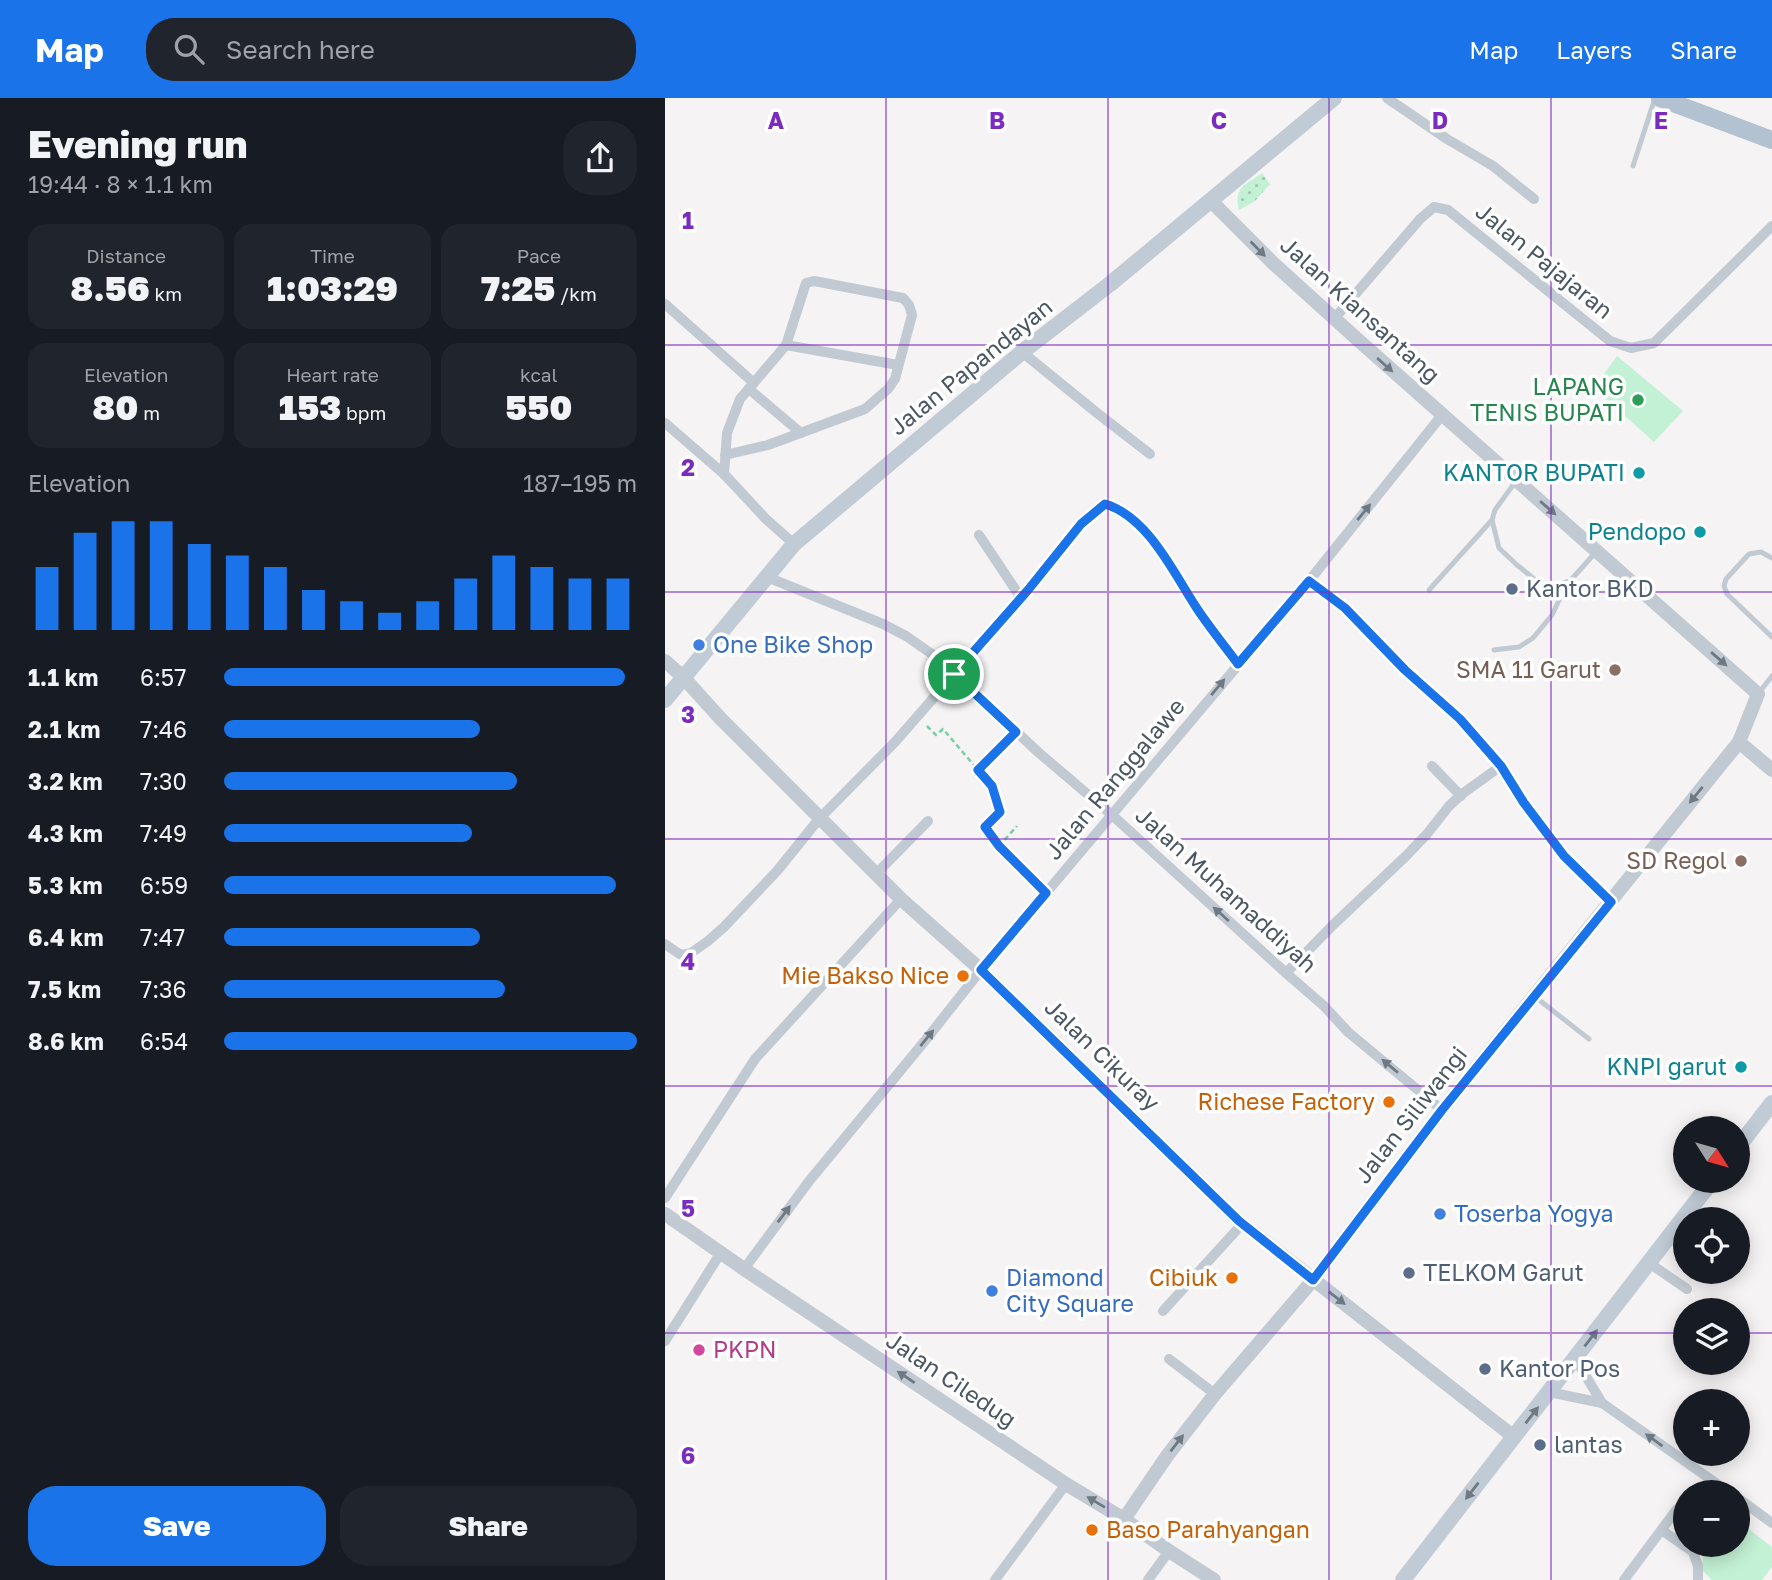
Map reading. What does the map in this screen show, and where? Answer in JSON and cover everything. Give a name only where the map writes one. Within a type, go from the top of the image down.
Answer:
[{"type":"main road","name":"Jalan Papandayan","points":[[665,700],[794,544],[1022,352],[1110,284],[1334,98]]},
{"type":"main road","points":[[1657,98],[1772,140]]},
{"type":"main road","points":[[1750,1131],[1772,1103]]},
{"type":"main road","points":[[1403,1580],[1701,1194]]},
{"type":"street","points":[[1387,98],[1447,139],[1493,166],[1534,199]]},
{"type":"street","name":"Jalan Kiansantang","points":[[1210,200],[1334,319],[1758,694]]},
{"type":"street","name":"Jalan Pajajaran","points":[[1334,319],[1420,219],[1434,207],[1448,210],[1610,341],[1630,348],[1654,342],[1772,226]]},
{"type":"street","points":[[724,474],[725,455],[727,433],[740,399],[786,345],[806,283],[814,281],[903,298],[909,305],[912,315],[895,379],[888,389],[865,409],[768,445],[725,455]]},
{"type":"street","points":[[665,304],[801,433]]},
{"type":"street","points":[[786,345],[898,365]]},
{"type":"street","points":[[1022,352],[1150,454]]},
{"type":"street","name":"Jalan Ranggalawe","points":[[744,1269],[810,1180],[981,970],[1309,581],[1442,415]]},
{"type":"street","points":[[665,423],[724,474],[766,519],[794,544]]},
{"type":"street","points":[[665,944],[682,955],[691,953],[724,927],[777,871],[820,819],[895,742],[1021,598],[1081,524],[1105,504],[1134,519],[1156,544],[1198,610],[1238,664]]},
{"type":"street","points":[[979,535],[1021,598]]},
{"type":"street","name":"Jalan Muhamaddiyah","points":[[767,576],[883,624],[939,659],[1016,732],[1324,1006],[1348,1031],[1442,1110]]},
{"type":"street","points":[[1309,581],[1345,608],[1405,670],[1460,719],[1501,766],[1524,803],[1564,856],[1611,902]]},
{"type":"street","name":"Jalan Cikuray","points":[[665,661],[901,900],[981,970],[1243,1223],[1514,1437]]},
{"type":"street","points":[[1758,694],[1739,742],[1772,770]]},
{"type":"street","name":"Jalan Siliwangi","points":[[1124,1519],[1167,1456],[1215,1394],[1313,1280],[1442,1110],[1739,742]]},
{"type":"street","points":[[1432,766],[1461,796]]},
{"type":"street","points":[[1286,973],[1406,856],[1449,806],[1501,766]]},
{"type":"street","points":[[876,874],[928,821]]},
{"type":"street","points":[[665,1198],[755,1059],[901,900]]},
{"type":"street","name":"Jalan Ciledug","points":[[665,1214],[720,1254],[1215,1580]]},
{"type":"street","points":[[1163,1311],[1243,1223]]},
{"type":"street","points":[[665,1341],[720,1254]]},
{"type":"street","points":[[1649,1263],[1687,1289]]},
{"type":"street","points":[[1575,1358],[1602,1403]]},
{"type":"street","points":[[1169,1359],[1215,1394]]},
{"type":"street","points":[[1549,1392],[1602,1403],[1712,1480]]},
{"type":"street","points":[[995,1580],[1066,1484]]},
{"type":"street","points":[[1750,1507],[1772,1523]]},
{"type":"street","points":[[1624,1580],[1673,1515]]},
{"type":"street","points":[[1663,1531],[1673,1537]]},
{"type":"street","points":[[1148,1580],[1169,1551]]},
{"type":"street","points":[[1696,1557],[1699,1580]]},
{"type":"lane","points":[[1633,166],[1657,98]]},
{"type":"lane","points":[[1429,590],[1492,520],[1495,510],[1517,481]]},
{"type":"lane","points":[[1492,520],[1499,548],[1544,585],[1570,581],[1597,551]]},
{"type":"lane","points":[[1772,558],[1761,552],[1749,554],[1726,579],[1724,586],[1727,594],[1772,636]]},
{"type":"lane","points":[[1494,650],[1519,647],[1532,638],[1552,615],[1561,596],[1559,584]]},
{"type":"lane","points":[[1758,694],[1772,676]]},
{"type":"lane","points":[[1534,996],[1590,1039]]},
{"type":"path","points":[[918,716],[936,735],[943,729],[992,786],[1000,812],[985,827],[999,846],[1046,893]]},
{"type":"path","points":[[978,770],[1016,732]]},
{"type":"path","points":[[999,846],[1017,825]]},
{"type":"green space","points":[[1262,173],[1270,184],[1255,201],[1239,210],[1239,191]]},
{"type":"green space","name":"LAPANG TENIS BUPATI","points":[[1617,356],[1683,411],[1654,442],[1594,388]]},
{"type":"green space","points":[[1750,1530],[1772,1547],[1772,1567],[1762,1580],[1712,1580],[1702,1570],[1703,1557],[1750,1557]]},
{"type":"place","name":"LAPANG TENIS BUPATI","points":[[1638,400]]},
{"type":"place","name":"KANTOR BUPATI","points":[[1639,473]]},
{"type":"place","name":"Pendopo","points":[[1700,532]]},
{"type":"place","name":"Kantor BKD","points":[[1512,589]]},
{"type":"place","name":"One Bike Shop","points":[[699,645]]},
{"type":"place","name":"SMA 11 Garut","points":[[1615,670]]},
{"type":"place","name":"SD Regol","points":[[1741,861]]},
{"type":"place","name":"Mie Bakso Nice","points":[[963,976]]},
{"type":"place","name":"KNPI garut","points":[[1741,1067]]},
{"type":"place","name":"Richese Factory","points":[[1389,1102]]},
{"type":"place","name":"Toserba Yogya","points":[[1440,1214]]},
{"type":"place","name":"TELKOM Garut","points":[[1409,1273]]},
{"type":"place","name":"Cibiuk","points":[[1232,1278]]},
{"type":"place","name":"Diamond City Square","points":[[992,1291]]},
{"type":"place","name":"PKPN","points":[[699,1350]]},
{"type":"place","name":"Kantor Pos","points":[[1485,1369]]},
{"type":"place","name":"lantas","points":[[1540,1445]]},
{"type":"place","name":"Baso Parahyangan","points":[[1092,1530]]},
{"type":"route","points":[[1105,504],[1116,507],[1134,519],[1156,544],[1198,610],[1238,664],[1309,581],[1345,608],[1405,670],[1460,719],[1501,766],[1524,803],[1564,856],[1611,902],[1442,1110],[1313,1280],[1239,1221],[981,970],[1046,893],[999,846],[985,827],[1000,812],[992,786],[978,770],[1016,732],[954,674],[1028,590],[1081,524],[1105,504]]}]
